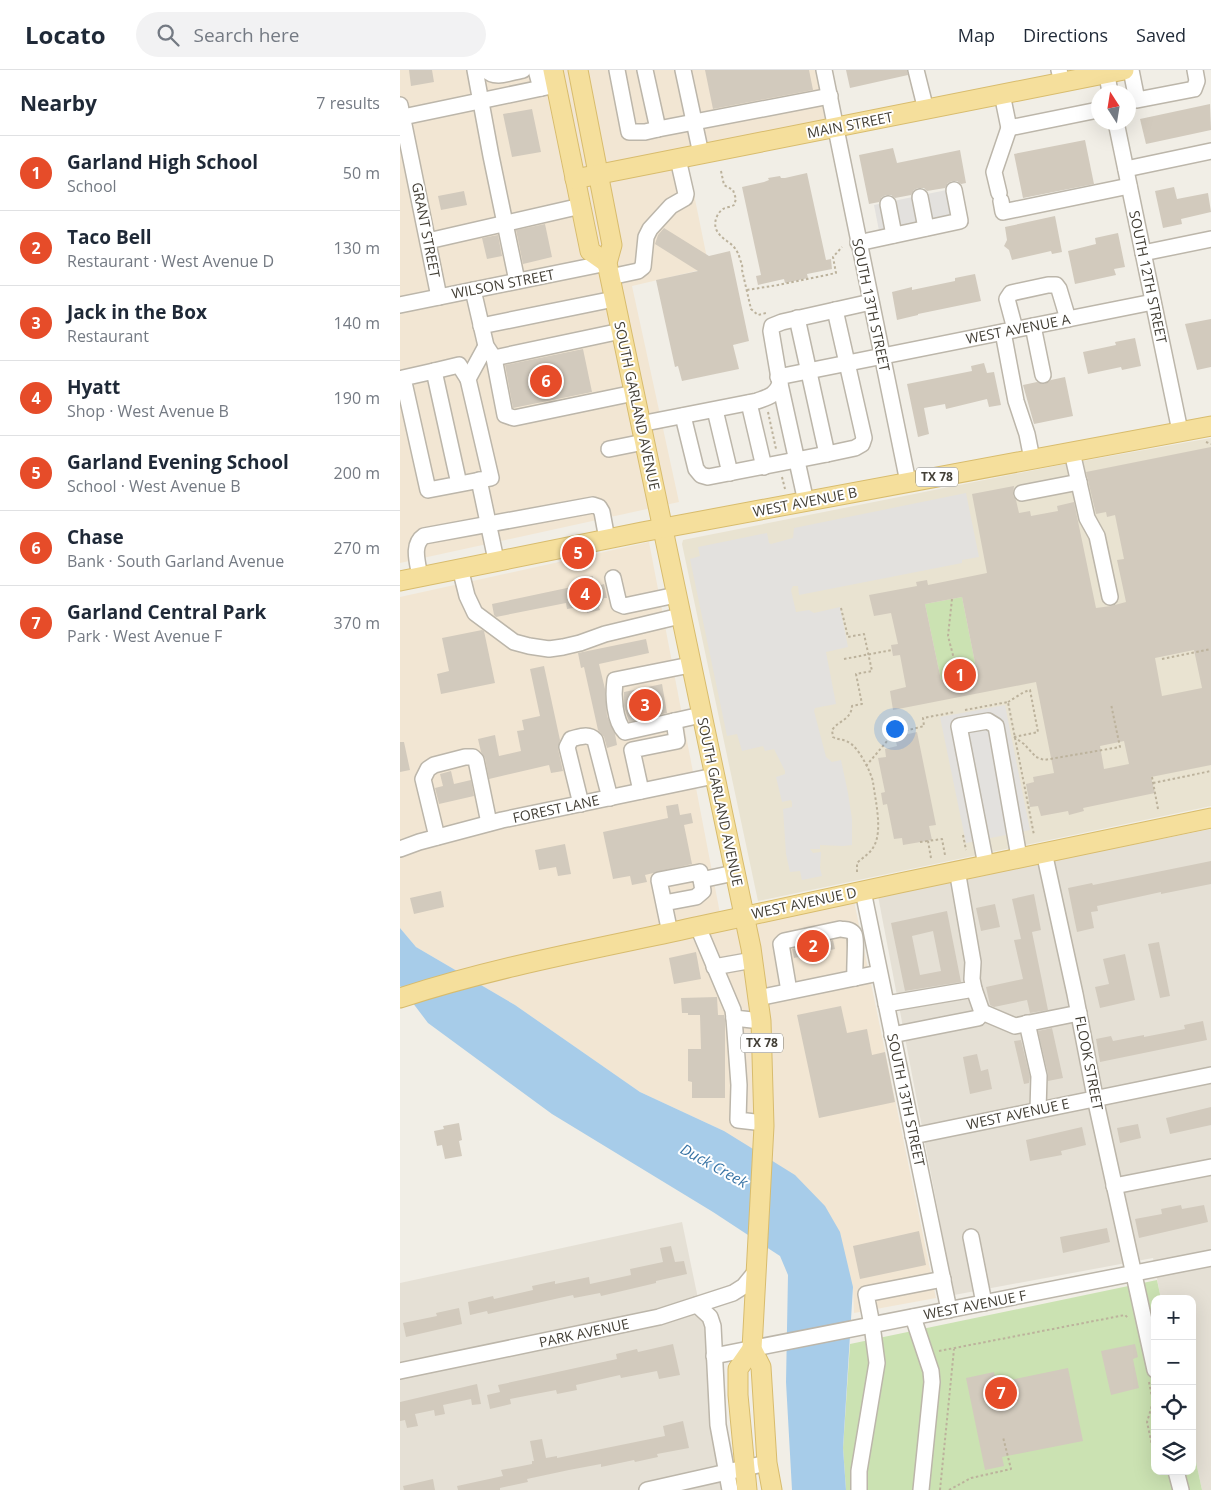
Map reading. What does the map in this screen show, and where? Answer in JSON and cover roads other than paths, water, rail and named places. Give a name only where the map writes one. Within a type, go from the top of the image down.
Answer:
[{"type":"main road","points":[[578,70],[586,112]]},
{"type":"main road","name":"MAIN STREET","points":[[576,179],[1002,94],[1061,76],[1112,71]]},
{"type":"main road","points":[[586,112],[574,83],[550,81],[576,179],[590,250],[608,270]]},
{"type":"main road","name":"SOUTH GARLAND AVENUE","points":[[586,112],[612,245],[608,270],[744,917],[758,998],[761,1021],[764,1125],[757,1270],[745,1350],[761,1367],[767,1463],[772,1490]]},
{"type":"main road","name":"WEST AVENUE B","points":[[400,581],[496,560],[662,528],[1180,431],[1209,434]]},
{"type":"main road","name":"WEST AVENUE D","points":[[400,998],[430,988],[498,971],[744,917],[860,882],[957,870],[1211,818]]},
{"type":"main road","points":[[745,1350],[738,1369],[735,1470],[747,1490]]},
{"type":"street","points":[[475,70],[517,281]]},
{"type":"street","points":[[486,70],[492,75],[523,70]]},
{"type":"street","points":[[536,70],[550,81]]},
{"type":"street","points":[[617,70],[629,132],[645,132],[830,96]]},
{"type":"street","points":[[645,70],[658,129]]},
{"type":"street","points":[[684,70],[701,154]]},
{"type":"street","name":"SOUTH 13TH STREET","points":[[824,70],[908,482]]},
{"type":"street","points":[[916,70],[926,110]]},
{"type":"street","points":[[1131,70],[1132,85]]},
{"type":"street","points":[[1136,99],[1194,89],[1197,81],[1195,70]]},
{"type":"street","points":[[1111,85],[1112,71]]},
{"type":"street","points":[[401,111],[481,102],[550,81]]},
{"type":"street","points":[[1002,94],[1009,128],[994,172],[1004,212],[1129,186]]},
{"type":"street","name":"GRANT STREET","points":[[401,111],[439,297]]},
{"type":"street","points":[[1009,128],[1091,111]]},
{"type":"street","name":"SOUTH 12TH STREET","points":[[1118,130],[1180,431]]},
{"type":"street","points":[[1126,169],[1211,151]]},
{"type":"street","name":"WILSON STREET","points":[[400,305],[517,281],[608,270],[638,271],[643,267],[646,237],[650,229],[671,206],[685,198],[686,194],[678,159]]},
{"type":"street","points":[[858,242],[960,221],[954,190]]},
{"type":"street","points":[[920,197],[926,228]]},
{"type":"street","points":[[888,204],[894,235]]},
{"type":"street","points":[[428,241],[581,206]]},
{"type":"street","points":[[1143,253],[1211,239]]},
{"type":"street","points":[[1032,459],[1027,434],[1016,401],[1007,299],[1011,293],[1056,285],[1068,319]]},
{"type":"street","points":[[473,290],[505,415],[514,418],[634,393]]},
{"type":"street","points":[[481,326],[614,298]]},
{"type":"street","points":[[806,502],[770,331],[772,326],[782,322],[871,302]]},
{"type":"street","name":"WEST AVENUE A","points":[[779,377],[1153,302]]},
{"type":"street","points":[[683,416],[696,469],[701,475],[708,477],[855,448],[862,444],[864,438],[835,310]]},
{"type":"street","points":[[797,318],[827,454]]},
{"type":"street","points":[[1033,326],[1043,376]]},
{"type":"street","points":[[468,379],[490,352],[621,331]]},
{"type":"street","points":[[459,365],[468,379],[491,478],[428,490],[403,378],[434,371],[459,365]]},
{"type":"street","points":[[434,371],[459,484]]},
{"type":"street","points":[[609,449],[683,416],[749,403],[771,396],[777,391],[779,377]]},
{"type":"street","points":[[749,403],[764,467]]},
{"type":"street","points":[[715,410],[730,473]]},
{"type":"street","points":[[1072,452],[1087,518],[1097,536],[1110,597]]},
{"type":"street","points":[[479,480],[496,560]]},
{"type":"street","points":[[1022,493],[1079,482]]},
{"type":"street","points":[[420,576],[416,545],[424,536],[593,505],[599,507],[602,512],[607,539]]},
{"type":"street","points":[[460,568],[467,596],[475,612],[514,642],[529,646],[549,649],[563,647],[605,634],[680,616]]},
{"type":"street","points":[[614,578],[618,604],[624,606],[676,594]]},
{"type":"street","points":[[690,665],[615,680],[613,694],[620,728],[625,732],[701,715]]},
{"type":"street","points":[[640,791],[632,750],[678,741],[674,721]]},
{"type":"street","points":[[986,864],[959,726],[988,721],[996,726],[1019,858]]},
{"type":"street","points":[[581,804],[567,747],[571,739],[592,736],[595,740],[610,798]]},
{"type":"street","points":[[437,837],[423,780],[428,769],[434,765],[465,757],[473,757],[476,760],[489,823]]},
{"type":"street","name":"FOREST LANE","points":[[400,849],[489,823],[714,776]]},
{"type":"street","name":"FLOOK STREET","points":[[1044,852],[1134,1274],[1151,1373]]},
{"type":"street","points":[[957,870],[973,962],[972,979],[982,1012],[1014,1026],[1079,1012]]},
{"type":"street","points":[[664,903],[696,897],[703,892],[700,872],[659,880],[670,933]]},
{"type":"street","points":[[701,880],[734,873]]},
{"type":"street","name":"SOUTH 13TH STREET","points":[[860,882],[949,1310]]},
{"type":"street","points":[[698,927],[733,1010],[738,1069],[738,1120],[764,1125]]},
{"type":"street","points":[[789,991],[781,944],[784,941],[840,929],[849,930],[855,934],[857,940],[854,978]]},
{"type":"street","points":[[714,966],[752,960]]},
{"type":"street","points":[[758,998],[879,973]]},
{"type":"street","points":[[886,1004],[974,989]]},
{"type":"street","points":[[892,1035],[978,1018],[982,1012]]},
{"type":"street","points":[[734,1018],[761,1021]]},
{"type":"street","points":[[1026,1024],[1039,1076],[1038,1110]]},
{"type":"street","name":"WEST AVENUE E","points":[[913,1136],[1211,1075]]},
{"type":"street","points":[[1114,1186],[1211,1167]]},
{"type":"street","points":[[971,1237],[984,1303]]},
{"type":"street","name":"WEST AVENUE F","points":[[745,1350],[1211,1258]]},
{"type":"street","name":"PARK AVENUE","points":[[400,1372],[659,1317],[733,1293],[744,1286],[757,1270]]},
{"type":"street","points":[[859,1490],[859,1471],[877,1363],[866,1294],[944,1279]]},
{"type":"street","points":[[697,1305],[710,1317],[713,1326],[718,1425],[735,1470],[730,1490]]},
{"type":"street","points":[[914,1317],[931,1371],[932,1382],[921,1490]]},
{"type":"street","points":[[714,1356],[745,1350]]},
{"type":"street","points":[[647,1490],[767,1463]]},
{"type":"street","points":[[1177,1475],[1181,1490]]},
{"type":"water","name":"Duck Creek","points":[[400,928],[416,947],[515,1005],[640,1092],[724,1131],[795,1175],[825,1206],[840,1232],[853,1287],[843,1448],[846,1490],[792,1490],[786,1382],[788,1275],[780,1256],[713,1212],[552,1114],[428,1023],[400,986]]},
{"type":"place","name":"Chase","points":[[546,381]]},
{"type":"place","name":"Garland Evening School","points":[[578,553]]},
{"type":"place","name":"Hyatt","points":[[585,594]]},
{"type":"place","name":"Garland High School","points":[[960,675]]},
{"type":"place","name":"Jack in the Box","points":[[645,705]]},
{"type":"place","name":"Taco Bell","points":[[813,946]]},
{"type":"place","name":"Garland Central Park","points":[[1001,1393]]}]
